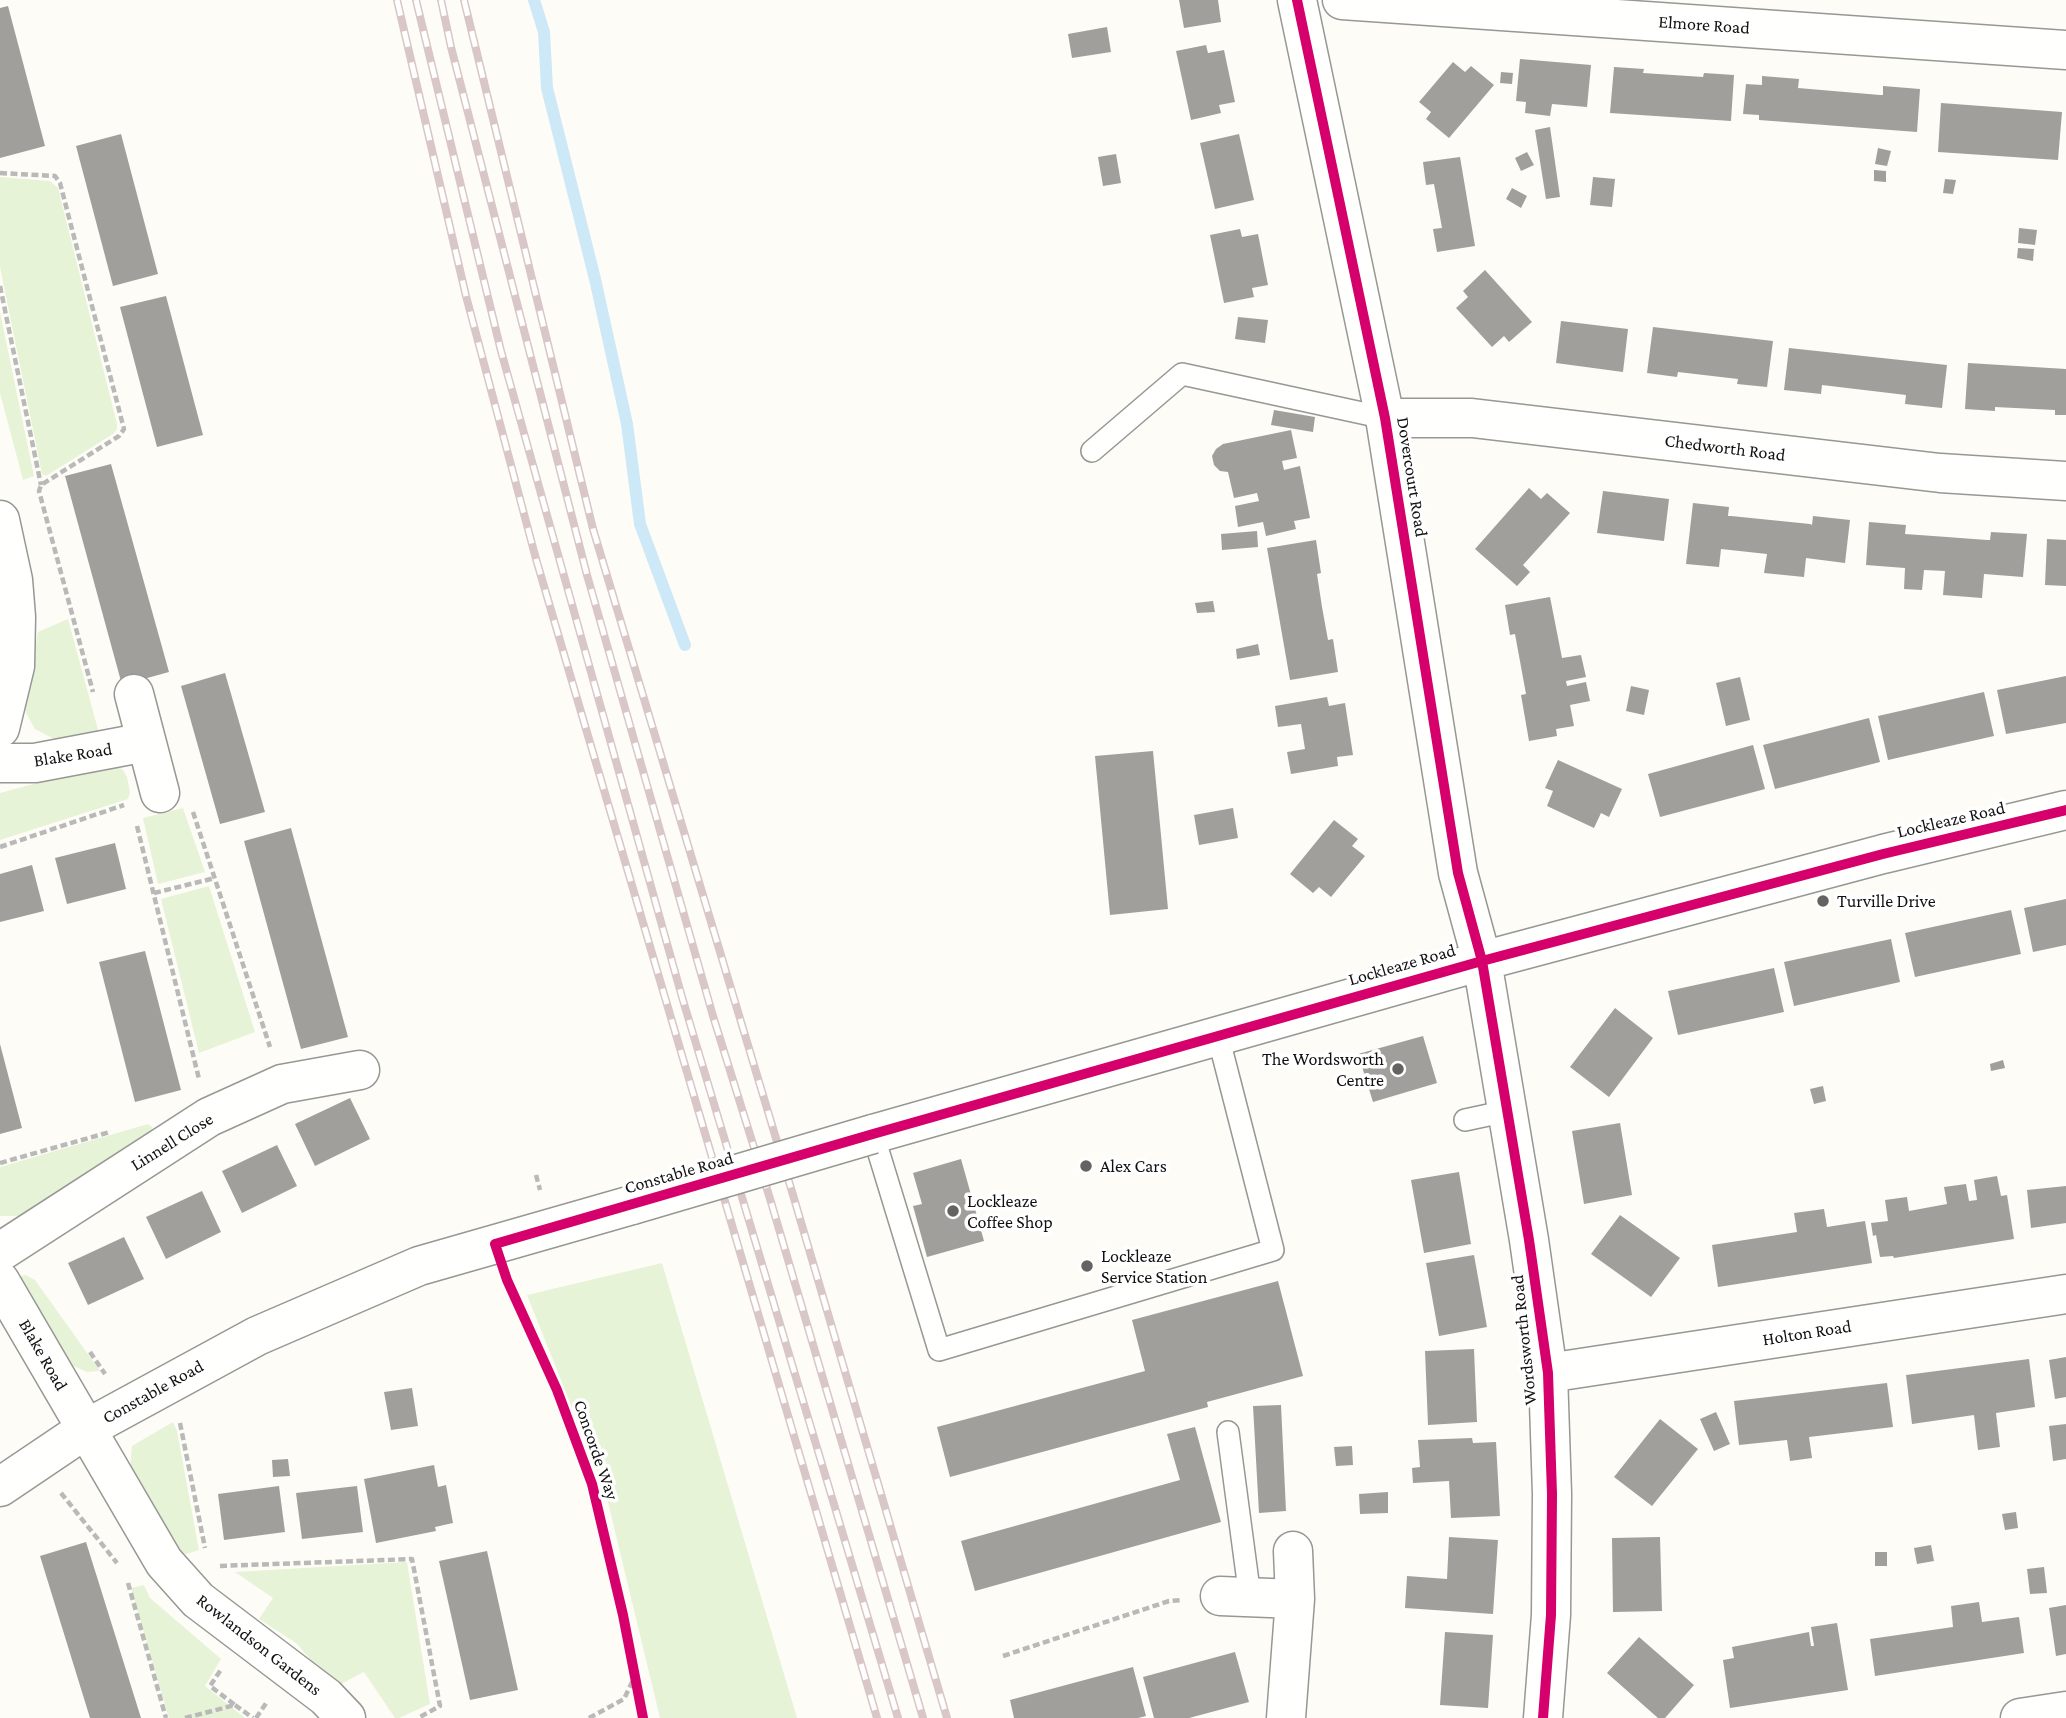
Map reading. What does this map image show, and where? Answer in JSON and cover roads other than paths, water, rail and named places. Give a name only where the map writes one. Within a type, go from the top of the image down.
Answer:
[{"type":"street","name":"Dovercourt Road","points":[[1297,0],[1385,418],[1458,873],[1482,961]]},
{"type":"street","name":"Elmore Road","points":[[1342,0],[2066,50]]},
{"type":"street","name":"Chedworth Road","points":[[1385,418],[1472,418],[1940,473],[2066,481]]},
{"type":"street","points":[[0,520],[6,581],[16,617],[15,667],[0,728]]},
{"type":"street","points":[[134,694],[146,742],[146,798]]},
{"type":"street","name":"Blake Road","points":[[0,763],[34,763],[146,742]]},
{"type":"street","name":"Lockleaze Road","points":[[873,1134],[1482,961],[1883,854],[2066,810]]},
{"type":"street","name":"Wordsworth Road","points":[[1482,961],[1529,1240],[1548,1373],[1552,1494],[1551,1615],[1543,1718]]},
{"type":"street","name":"Linnell Close","points":[[0,1252],[209,1117],[282,1084],[360,1070]]},
{"type":"street","name":"Constable Road","points":[[0,1487],[86,1429],[257,1336],[419,1266],[873,1134]]},
{"type":"street","name":"Blake Road","points":[[0,1281],[86,1429]]},
{"type":"street","name":"Holton Road","points":[[1548,1373],[2066,1294]]},
{"type":"street","name":"Rowlandson Gardens","points":[[86,1429],[164,1562],[198,1600],[326,1697],[346,1718]]},
{"type":"street","points":[[1286,1718],[1295,1599],[1293,1551]]},
{"type":"street","points":[[1235,1597],[1295,1599]]},
{"type":"street","points":[[2020,1718],[2066,1710]]},
{"type":"lane","points":[[1092,451],[1182,374],[1385,418]]},
{"type":"lane","points":[[873,1134],[939,1350],[1273,1250],[1218,1036]]},
{"type":"lane","points":[[1465,1121],[1507,1111]]},
{"type":"lane","points":[[1228,1432],[1235,1597]]},
{"type":"waterway","points":[[534,0],[544,32],[547,88],[595,279],[627,424],[640,524],[685,645]]},
{"type":"railway","points":[[397,0],[466,296],[536,559],[877,1718]]},
{"type":"railway","points":[[416,0],[501,351],[682,997],[898,1718]]},
{"type":"railway","points":[[441,0],[587,575],[713,1016],[771,1202],[923,1718]]},
{"type":"railway","points":[[464,0],[593,529],[947,1718]]},
{"type":"place","name":"Turville Drive","points":[[1823,901]]},
{"type":"place","name":"The Wordsworth Centre","points":[[1398,1069]]},
{"type":"place","name":"Alex Cars","points":[[1086,1166]]},
{"type":"place","name":"Lockleaze Coffee Shop","points":[[953,1211]]},
{"type":"place","name":"Lockleaze Service Station","points":[[1087,1266]]}]
